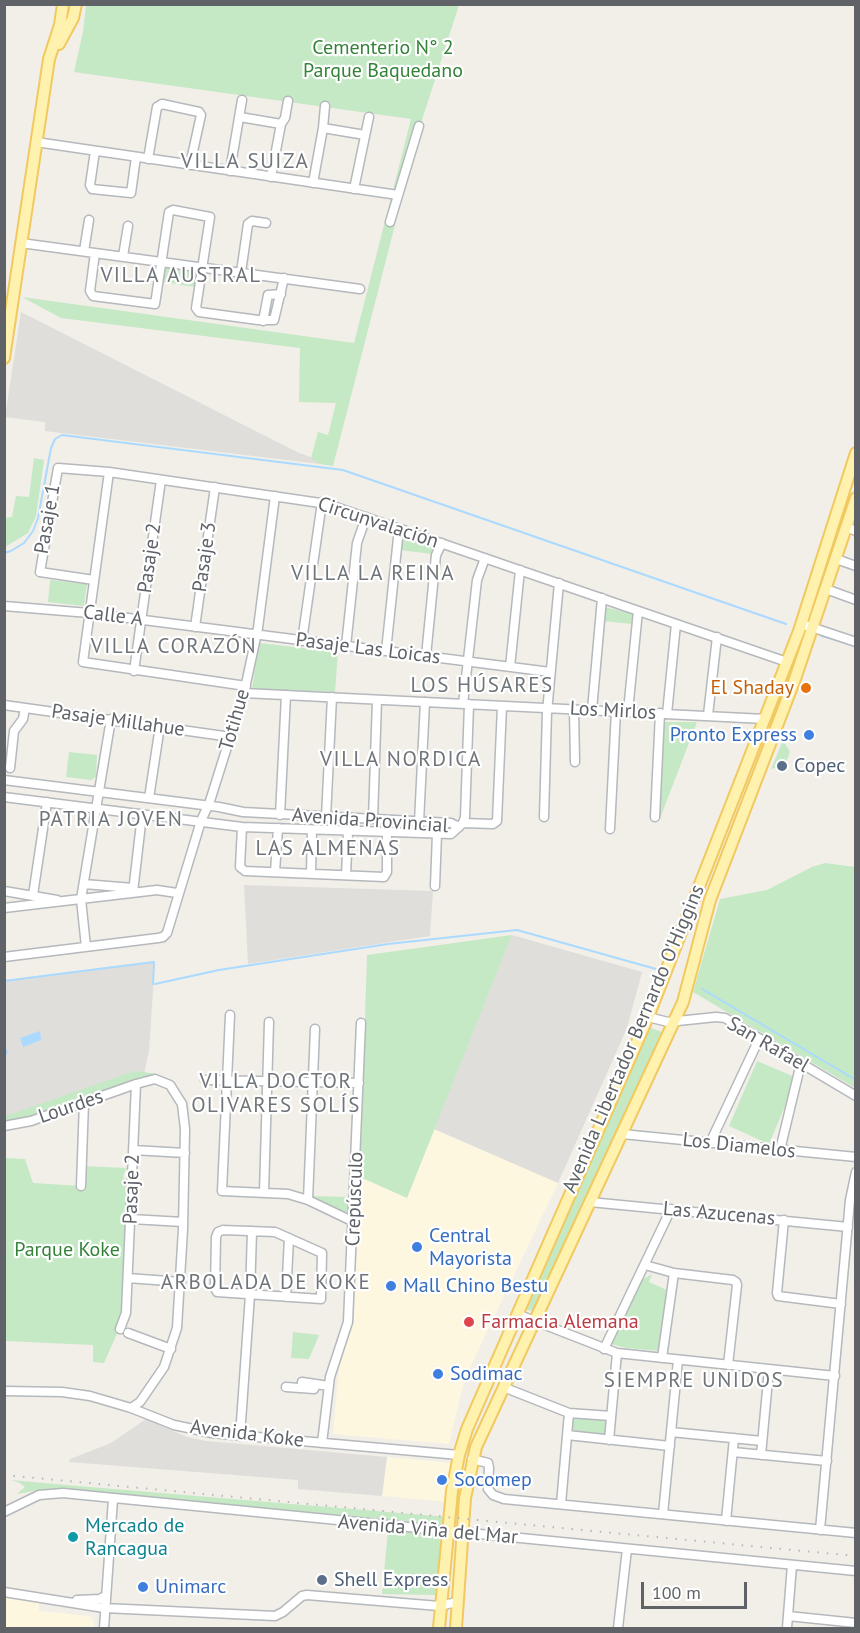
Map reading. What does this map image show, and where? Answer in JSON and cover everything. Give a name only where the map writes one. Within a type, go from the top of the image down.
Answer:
[{"type":"main road","points":[[5,354],[9,297],[21,243],[49,59],[60,25],[63,4]]},
{"type":"main road","points":[[49,59],[73,18],[76,4]]},
{"type":"main road","name":"Avenida Libertador Bernardo O'Higgins","points":[[439,1629],[448,1532],[459,1455],[467,1429],[648,1017],[801,625],[855,459]]},
{"type":"main road","name":"Avenida Libertador Bernardo O'Higgins","points":[[456,1629],[462,1533],[472,1459],[480,1436],[683,1002],[710,900],[813,628],[836,559],[851,529],[855,498]]},
{"type":"street","points":[[230,171],[242,100]]},
{"type":"street","points":[[272,177],[281,124],[285,118],[288,101]]},
{"type":"street","points":[[148,159],[159,104],[200,112],[190,165]]},
{"type":"street","points":[[313,183],[325,106]]},
{"type":"street","points":[[240,117],[281,124]]},
{"type":"street","points":[[354,189],[369,117]]},
{"type":"street","points":[[390,222],[419,126]]},
{"type":"street","points":[[323,128],[365,135]]},
{"type":"street","points":[[36,142],[398,195]]},
{"type":"street","points":[[95,151],[90,188],[129,195],[136,157]]},
{"type":"street","points":[[95,253],[90,291],[93,296],[153,305],[156,303],[170,211],[210,217],[197,310],[274,320],[284,278]]},
{"type":"street","points":[[84,251],[89,220]]},
{"type":"street","points":[[241,272],[249,223],[252,221],[266,223]]},
{"type":"street","points":[[123,256],[128,226]]},
{"type":"street","points":[[21,243],[360,289]]},
{"type":"street","name":"Circunvalación","points":[[61,467],[322,502],[787,662]]},
{"type":"street","name":"Pasaje 1","points":[[61,467],[57,470],[39,569],[42,573],[93,579]]},
{"type":"street","points":[[89,613],[109,472]]},
{"type":"street","name":"Pasaje 2","points":[[134,671],[160,480]]},
{"type":"street","name":"Pasaje 3","points":[[195,627],[215,488]]},
{"type":"street","name":"Totihue","points":[[86,947],[163,937],[167,933],[177,893],[231,737],[245,689],[257,635],[275,496]]},
{"type":"street","points":[[302,641],[322,502]]},
{"type":"street","points":[[346,646],[357,543],[366,517]]},
{"type":"street","points":[[386,651],[398,538],[404,530]]},
{"type":"street","points":[[426,656],[436,555],[442,543]]},
{"type":"street","points":[[484,558],[477,580],[467,661],[465,817],[461,825],[493,824],[497,821],[502,706]]},
{"type":"street","points":[[836,559],[855,566]]},
{"type":"street","points":[[510,667],[520,570]]},
{"type":"street","points":[[544,817],[547,708],[559,583]]},
{"type":"street","points":[[826,589],[855,600]]},
{"type":"street","points":[[592,710],[602,598]]},
{"type":"street","name":"Calle A","points":[[4,606],[89,613],[257,635]]},
{"type":"street","points":[[628,711],[638,611]]},
{"type":"street","name":"Los Mirlos","points":[[89,613],[82,660],[85,664],[286,695],[765,719]]},
{"type":"street","points":[[655,817],[663,713],[676,624]]},
{"type":"street","points":[[801,625],[855,642]]},
{"type":"street","name":"Pasaje Las Loicas","points":[[257,635],[550,672]]},
{"type":"street","points":[[708,716],[717,637]]},
{"type":"street","points":[[280,815],[286,695]]},
{"type":"street","points":[[326,816],[332,697]]},
{"type":"street","points":[[372,819],[377,700]]},
{"type":"street","points":[[419,822],[425,702]]},
{"type":"street","name":"Pasaje Millahue","points":[[4,705],[231,737]]},
{"type":"street","points":[[10,768],[14,731],[23,719],[26,708]]},
{"type":"street","points":[[574,709],[575,762]]},
{"type":"street","points":[[610,828],[616,711]]},
{"type":"street","points":[[4,957],[86,947],[81,899],[111,719]]},
{"type":"street","points":[[149,798],[160,726]]},
{"type":"street","name":"Avenida Provincial","points":[[4,780],[243,812],[461,825]]},
{"type":"street","name":"Avenida Provincial","points":[[4,797],[242,826],[451,834],[461,825]]},
{"type":"street","points":[[33,895],[47,802]]},
{"type":"street","points":[[133,890],[141,815]]},
{"type":"street","points":[[242,826],[240,867],[244,871],[346,876],[384,877],[387,872],[387,833]]},
{"type":"street","points":[[276,872],[278,828]]},
{"type":"street","points":[[311,874],[312,830]]},
{"type":"street","points":[[346,876],[348,831]]},
{"type":"street","points":[[435,886],[437,834]]},
{"type":"street","points":[[84,884],[177,893]]},
{"type":"street","points":[[4,908],[133,890]]},
{"type":"street","points":[[4,891],[66,901]]},
{"type":"street","points":[[230,1015],[222,1191],[288,1194],[308,1200],[354,1222]]},
{"type":"street","name":"San Rafael","points":[[648,1017],[661,1021],[722,1017],[855,1096]]},
{"type":"street","points":[[264,1193],[269,1022]]},
{"type":"street","name":"Crepúsculo","points":[[322,1443],[331,1373],[348,1322],[361,1023]]},
{"type":"street","points":[[308,1200],[315,1029]]},
{"type":"street","points":[[710,1143],[759,1039]]},
{"type":"street","points":[[780,1150],[801,1063]]},
{"type":"street","name":"Lourdes","points":[[4,1126],[31,1121],[155,1079],[170,1085],[178,1096],[184,1112],[184,1153]]},
{"type":"street","points":[[206,1080],[359,1083]]},
{"type":"street","name":"Pasaje 2","points":[[136,1084],[124,1331],[171,1349]]},
{"type":"street","points":[[81,1186],[84,1102]]},
{"type":"street","name":"Los Diamelos","points":[[622,1134],[855,1157]]},
{"type":"street","points":[[131,1408],[140,1402],[153,1384],[171,1349],[177,1328],[181,1282],[184,1153],[133,1150]]},
{"type":"street","points":[[820,1530],[855,1172]]},
{"type":"street","name":"Las Azucenas","points":[[590,1202],[848,1227]]},
{"type":"street","points":[[604,1349],[671,1209]]},
{"type":"street","points":[[130,1220],[183,1222]]},
{"type":"street","points":[[784,1220],[778,1296],[841,1304]]},
{"type":"street","points":[[223,1230],[252,1231],[275,1232],[322,1254],[322,1297],[319,1300],[217,1292],[215,1288],[218,1232],[223,1230]]},
{"type":"street","points":[[240,1436],[252,1231]]},
{"type":"street","points":[[286,1297],[289,1238]]},
{"type":"street","points":[[645,1265],[674,1273],[736,1282],[729,1365]]},
{"type":"street","points":[[662,1358],[674,1273]]},
{"type":"street","points":[[128,1278],[181,1282]]},
{"type":"street","points":[[517,1314],[617,1353],[835,1376]]},
{"type":"street","points":[[609,1440],[617,1353]]},
{"type":"street","points":[[663,1514],[678,1360]]},
{"type":"street","points":[[761,1455],[769,1369]]},
{"type":"street","points":[[302,1382],[329,1386]]},
{"type":"street","points":[[286,1387],[314,1389],[316,1384]]},
{"type":"street","points":[[503,1387],[569,1413],[611,1416]]},
{"type":"street","name":"Avenida Koke","points":[[4,1391],[62,1392],[90,1396],[131,1408],[174,1425],[212,1433],[459,1455]]},
{"type":"street","points":[[561,1504],[569,1413]]},
{"type":"street","points":[[671,1432],[762,1441]]},
{"type":"street","points":[[567,1435],[670,1446]]},
{"type":"street","points":[[726,1521],[734,1438]]},
{"type":"street","points":[[733,1452],[827,1461]]},
{"type":"street","name":"Avenida Viña del Mar","points":[[472,1459],[489,1464],[487,1487],[493,1495],[508,1499],[855,1533]]},
{"type":"street","name":"Avenida Viña del Mar","points":[[4,1512],[27,1499],[49,1493],[855,1572]]},
{"type":"street","points":[[104,1629],[113,1499]]},
{"type":"street","points":[[618,1629],[627,1549]]},
{"type":"street","points":[[786,1629],[792,1565]]},
{"type":"street","points":[[4,1592],[104,1608],[275,1616],[299,1598],[307,1595],[441,1606],[457,1602]]},
{"type":"street","points":[[63,1601],[100,1599],[105,1596]]},
{"type":"street","points":[[788,1616],[855,1623]]},
{"type":"shaded area","points":[[21,312],[297,452],[321,461],[320,464],[45,431],[45,422],[5,417]]},
{"type":"shaded area","points":[[244,885],[433,891],[430,936],[248,964]]},
{"type":"shaded area","points":[[512,935],[642,972],[627,1028],[558,1183],[434,1129]]},
{"type":"shaded area","points":[[155,961],[149,1051],[143,1078],[5,1123],[5,980]]},
{"type":"shaded area","points":[[434,1129],[558,1183],[465,1378],[449,1444],[333,1434],[339,1368],[354,1321],[360,1177],[407,1198]]},
{"type":"shaded area","points":[[146,1419],[187,1437],[206,1441],[387,1457],[382,1496],[298,1489],[298,1480],[69,1462],[70,1459],[111,1443]]},
{"type":"shaded area","name":"Socomep","points":[[387,1457],[452,1463],[449,1502],[382,1496]]},
{"type":"shaded area","points":[[5,1595],[39,1599],[39,1611],[90,1616],[94,1621],[94,1628],[5,1628]]},
{"type":"green space","name":"Cementerio N° 2 Parque Baquedano","points":[[86,5],[459,5],[422,120],[333,466],[320,464],[311,458],[318,432],[328,435],[336,403],[299,402],[300,348],[61,318],[22,297],[354,343],[411,119],[74,72],[83,32]]},
{"type":"green space","points":[[164,266],[197,271],[195,287],[162,282]]},
{"type":"green space","points":[[34,458],[44,460],[36,516],[28,533],[5,547],[5,518],[12,517],[16,496],[29,497]]},
{"type":"green space","points":[[405,536],[436,546],[432,554],[400,550]]},
{"type":"green space","points":[[50,580],[87,584],[84,606],[48,602]]},
{"type":"green space","points":[[605,607],[632,614],[632,624],[604,621]]},
{"type":"green space","points":[[259,643],[338,652],[335,692],[252,689]]},
{"type":"green space","points":[[663,722],[697,722],[659,821]]},
{"type":"green space","points":[[783,740],[790,752],[785,765],[771,769]]},
{"type":"green space","points":[[69,752],[97,755],[96,777],[91,780],[66,777]]},
{"type":"green space","points":[[825,863],[855,867],[855,1088],[693,992],[720,899],[767,890],[812,867]]},
{"type":"green space","points":[[512,935],[407,1198],[360,1177],[367,955]]},
{"type":"green space","points":[[648,1027],[665,1033],[535,1311],[527,1310]]},
{"type":"green space","points":[[757,1061],[797,1078],[769,1144],[729,1126]]},
{"type":"green space","points":[[135,1071],[158,1074],[29,1118],[5,1123],[5,1116]]},
{"type":"green space","name":"Parque Koke","points":[[4,1158],[25,1159],[33,1183],[81,1186],[82,1166],[126,1168],[123,1177],[132,1186],[126,1313],[104,1363],[93,1362],[93,1345],[5,1341]]},
{"type":"green space","points":[[312,1196],[350,1197],[349,1214]]},
{"type":"green space","points":[[652,1274],[649,1282],[669,1291],[660,1351],[626,1348],[611,1344],[642,1280]]},
{"type":"green space","points":[[293,1332],[319,1335],[309,1359],[291,1358]]},
{"type":"green space","points":[[572,1416],[609,1418],[607,1436],[571,1433]]},
{"type":"green space","points":[[11,1480],[447,1517],[446,1523],[441,1524],[69,1491],[40,1492],[39,1490],[17,1494],[25,1487]]},
{"type":"green space","points":[[388,1530],[438,1534],[442,1544],[435,1595],[382,1594]]},
{"type":"water","points":[[40,1031],[41,1040],[23,1047],[20,1038]]},
{"type":"waterway","points":[[4,553],[24,543],[33,531],[38,518],[51,448],[55,439],[62,435],[343,470],[786,624]]},
{"type":"waterway","points":[[822,636],[856,646]]},
{"type":"waterway","points":[[155,984],[219,970],[388,944],[517,930],[656,969]]},
{"type":"waterway","points":[[4,981],[154,962],[153,984]]},
{"type":"waterway","points":[[702,989],[856,1080]]},
{"type":"waterway","points":[[4,1045],[7,1053],[4,1055]]},
{"type":"railway","points":[[4,1475],[856,1556]]},
{"type":"place","name":"El Shaday","points":[[806,688]]},
{"type":"place","name":"Pronto Express","points":[[809,735]]},
{"type":"place","name":"Copec","points":[[782,766]]},
{"type":"place","name":"Central Mayorista","points":[[417,1247]]},
{"type":"place","name":"Mall Chino Bestu","points":[[391,1286]]},
{"type":"place","name":"Farmacia Alemana","points":[[469,1322]]},
{"type":"place","name":"Sodimac","points":[[438,1374]]},
{"type":"place","name":"Socomep","points":[[442,1480]]},
{"type":"place","name":"Mercado de Rancagua","points":[[73,1537]]},
{"type":"place","name":"Shell Express","points":[[322,1580]]},
{"type":"place","name":"Unimarc","points":[[143,1587]]},
{"type":"district","name":"VILLA SUIZA","points":[[245,162]]},
{"type":"district","name":"VILLA AUSTRAL","points":[[181,276]]},
{"type":"district","name":"VILLA LA REINA","points":[[373,574]]},
{"type":"district","name":"VILLA CORAZÓN","points":[[174,647]]},
{"type":"district","name":"LOS HÚSARES","points":[[482,686]]},
{"type":"district","name":"VILLA NORDICA","points":[[401,760]]},
{"type":"district","name":"PATRIA JOVEN","points":[[111,820]]},
{"type":"district","name":"LAS ALMENAS","points":[[328,849]]},
{"type":"district","name":"VILLA DOCTOR OLIVARES SOLÍS","points":[[276,1094]]},
{"type":"district","name":"ARBOLADA DE KOKE","points":[[266,1283]]},
{"type":"district","name":"SIEMPRE UNIDOS","points":[[694,1381]]}]
